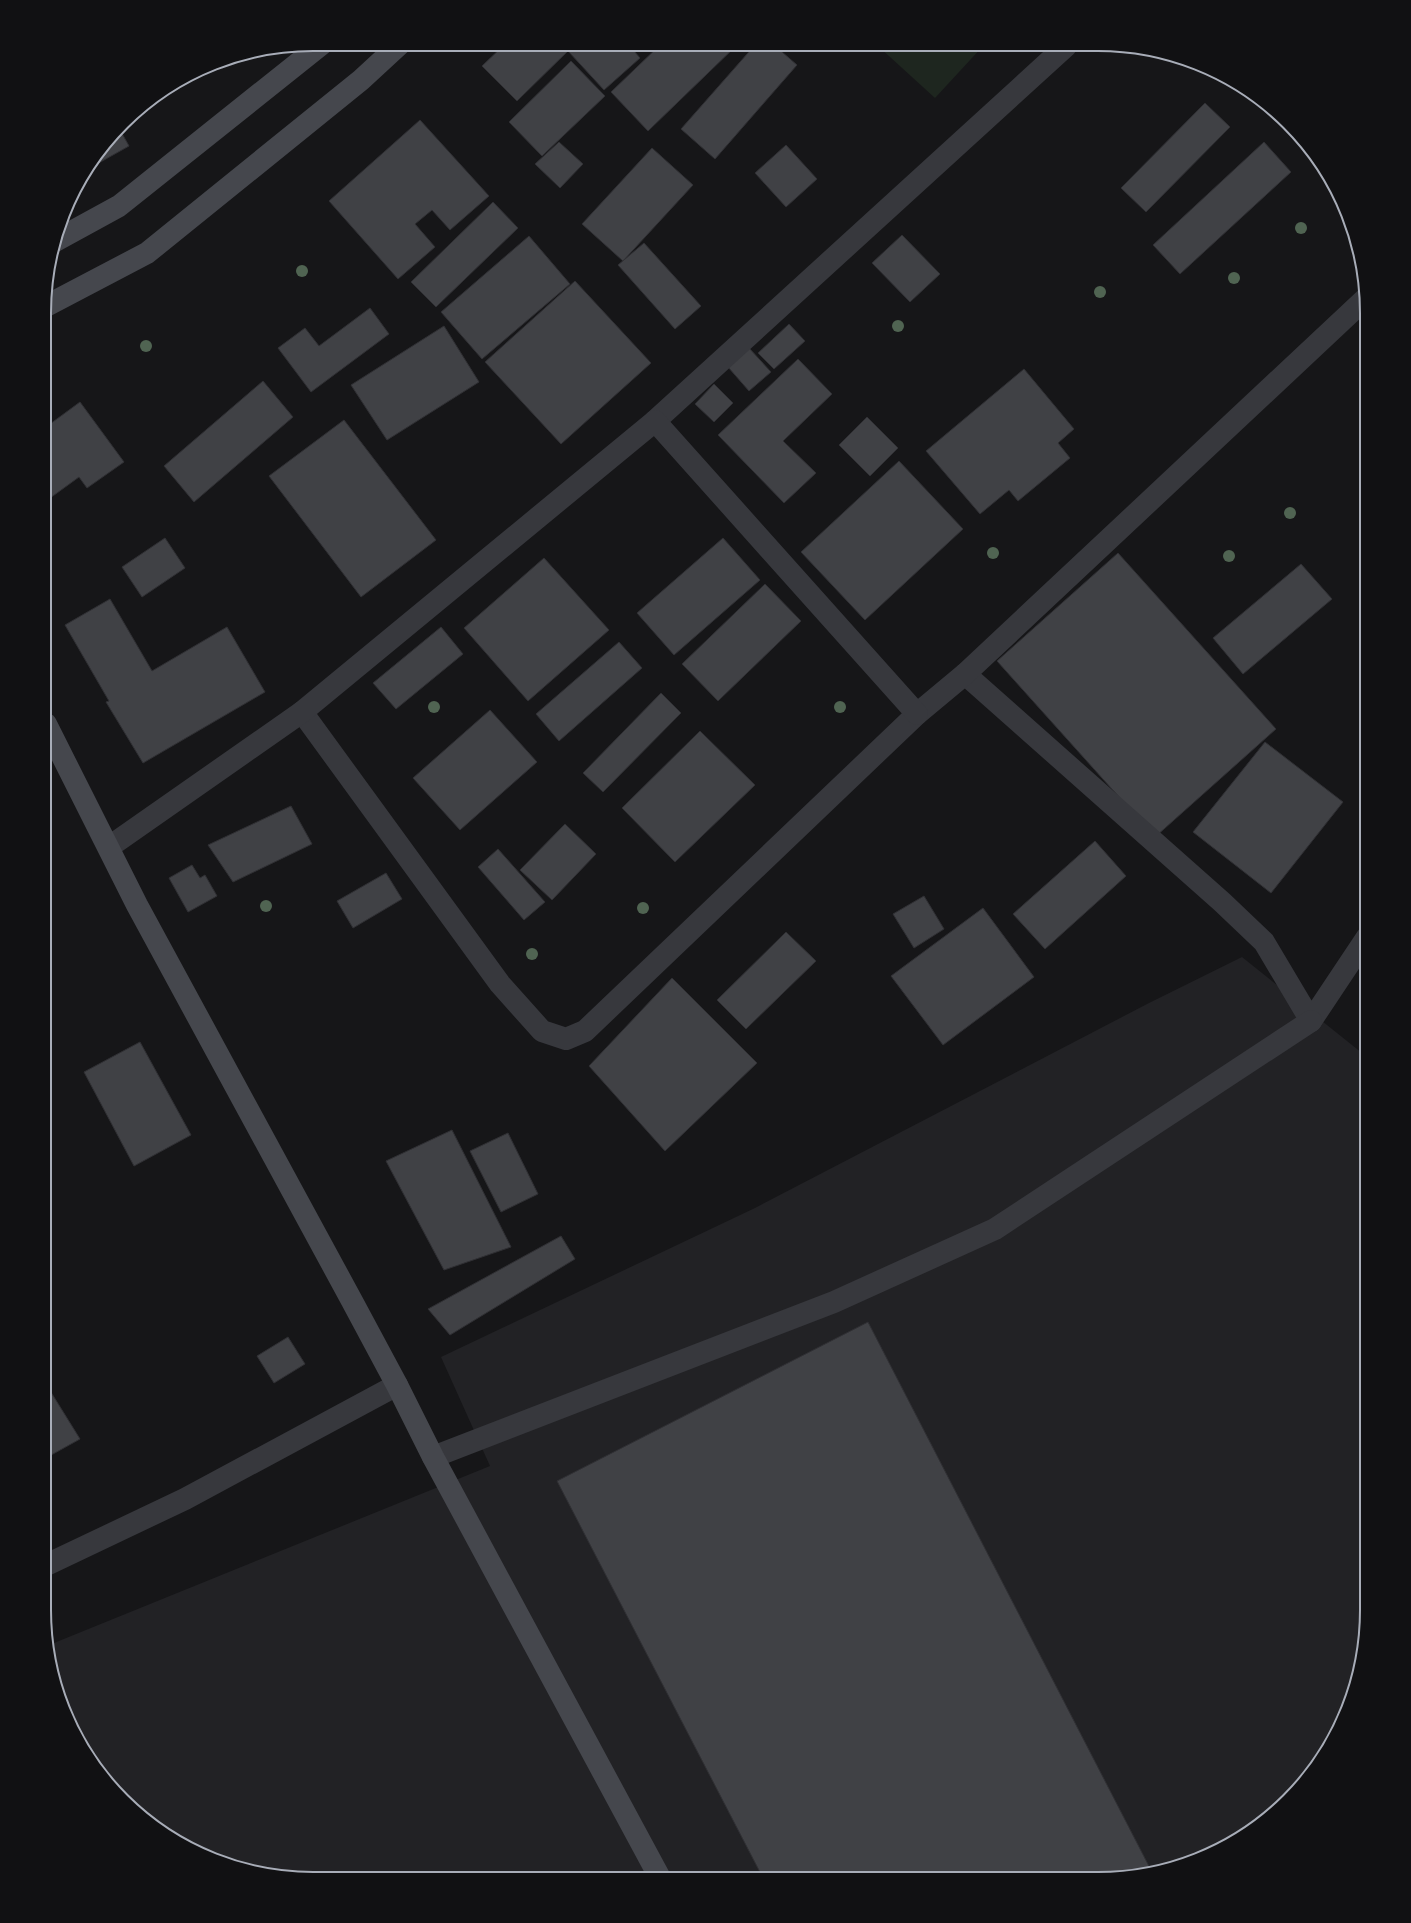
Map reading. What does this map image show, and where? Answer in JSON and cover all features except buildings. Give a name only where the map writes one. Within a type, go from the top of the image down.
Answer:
[{"type":"street","points":[[63,237],[119,206],[313,51]]},
{"type":"street","points":[[52,303],[147,253],[361,80],[392,51]]},
{"type":"street","points":[[109,847],[302,712],[655,422],[1061,51]]},
{"type":"street","points":[[302,712],[500,984],[542,1031],[566,1039],[585,1031],[918,714],[965,674],[1359,304]]},
{"type":"street","points":[[655,422],[918,714]]},
{"type":"street","points":[[965,674],[1222,902],[1264,942],[1311,1021]]},
{"type":"street","points":[[51,734],[141,912],[398,1385],[433,1457],[657,1872]]},
{"type":"street","points":[[433,1457],[834,1302],[995,1229],[1311,1021],[1360,948]]},
{"type":"street","points":[[51,1563],[186,1499],[398,1385]]},
{"type":"shaded area","points":[[883,51],[978,51],[935,98]]},
{"type":"shaded area","points":[[1242,957],[1360,1051],[1360,1610],[1358,1644],[1346,1694],[1325,1741],[1306,1770],[1295,1783],[1258,1818],[1244,1828],[1214,1845],[1182,1858],[1132,1870],[1098,1872],[313,1872],[279,1870],[262,1867],[229,1858],[197,1845],[167,1828],[153,1818],[116,1783],[105,1770],[86,1741],[71,1710],[60,1678],[53,1643],[490,1466],[441,1357],[755,1208],[1149,1003]]}]
